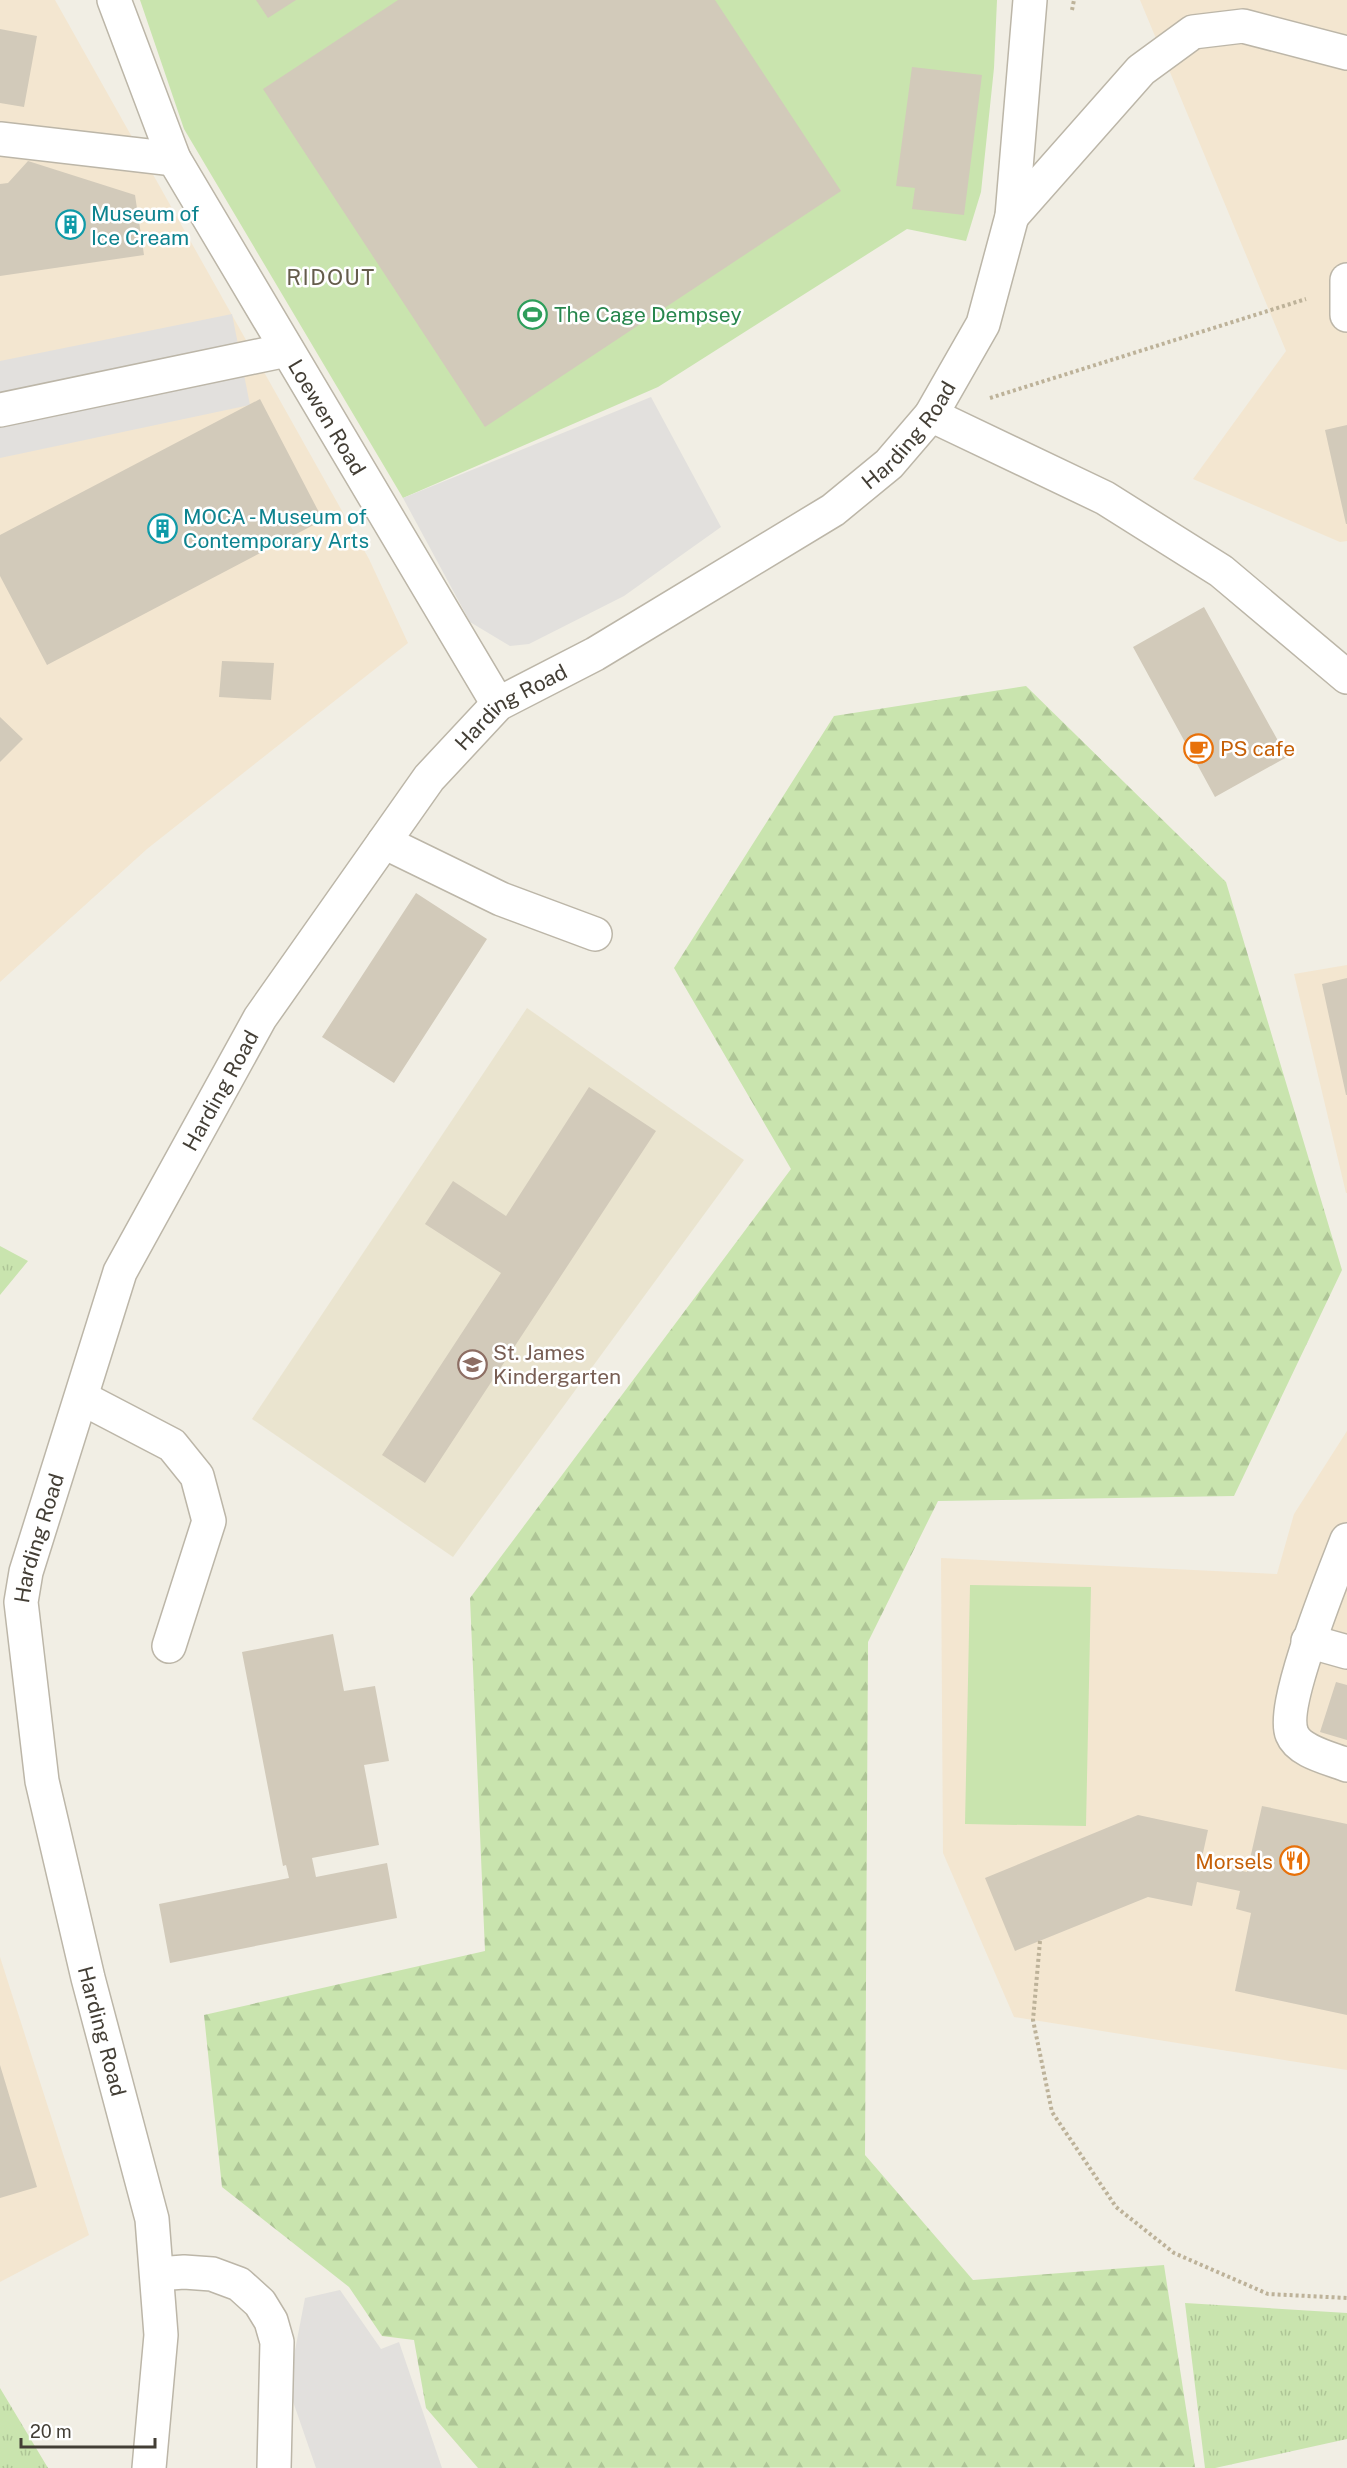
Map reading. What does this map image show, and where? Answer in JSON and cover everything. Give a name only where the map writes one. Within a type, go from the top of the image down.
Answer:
[{"type":"street","name":"Loewen Road","points":[[114,0],[174,159],[498,704]]},
{"type":"street","name":"Harding Road","points":[[149,2468],[161,2335],[152,2219],[88,1978],[42,1781],[21,1602],[26,1572],[120,1272],[260,1018],[429,778],[498,704],[605,648],[833,510],[889,464],[931,415],[983,324],[1012,216],[1030,0]]},
{"type":"street","points":[[1012,216],[1141,70],[1193,32],[1243,26],[1347,53]]},
{"type":"street","points":[[0,139],[174,159]]},
{"type":"street","points":[[0,410],[287,350]]},
{"type":"street","points":[[931,415],[1105,498],[1221,571],[1347,676]]},
{"type":"street","points":[[384,842],[501,899],[595,934]]},
{"type":"street","points":[[82,1398],[172,1445],[197,1476],[209,1521],[169,1646]]},
{"type":"street","points":[[1347,1540],[1308,1641],[1289,1722],[1292,1736],[1300,1746],[1347,1765]]},
{"type":"street","points":[[1308,1641],[1347,1652]]},
{"type":"street","points":[[157,2274],[184,2272],[212,2274],[239,2284],[260,2303],[271,2321],[278,2342],[273,2468]]},
{"type":"path","points":[[931,415],[1347,294]]},
{"type":"path","points":[[1040,1941],[1033,2020],[1053,2112],[1116,2207],[1174,2253],[1268,2294],[1347,2298]]},
{"type":"shaded area","points":[[0,0],[55,0],[369,559],[408,643],[147,849],[0,982]]},
{"type":"shaded area","points":[[1140,0],[1347,0],[1347,541],[1340,542],[1193,479],[1286,351]]},
{"type":"shaded area","points":[[232,314],[250,405],[0,458],[0,361]]},
{"type":"shaded area","points":[[651,397],[721,527],[624,596],[529,644],[510,646],[470,622],[403,498]]},
{"type":"shaded area","points":[[1347,965],[1347,1193],[1346,1193],[1294,974]]},
{"type":"shaded area","points":[[527,1008],[744,1160],[453,1557],[252,1419]]},
{"type":"shaded area","points":[[1347,1431],[1347,2070],[1014,2017],[943,1853],[941,1558],[1277,1574],[1294,1514]]},
{"type":"shaded area","points":[[0,1957],[89,2235],[0,2282]]},
{"type":"shaded area","points":[[340,2290],[381,2349],[399,2342],[442,2468],[316,2468],[288,2387],[305,2298]]},
{"type":"green space","name":"The Cage Dempsey","points":[[140,0],[997,0],[994,68],[981,192],[966,241],[907,229],[658,387],[403,498],[184,129]]},
{"type":"green space","points":[[1026,686],[1226,882],[1342,1270],[1234,1496],[938,1501],[868,1642],[865,2155],[973,2280],[1164,2265],[1195,2467],[478,2468],[426,2408],[414,2340],[382,2336],[349,2287],[222,2187],[204,2015],[485,1951],[470,1598],[791,1169],[674,968],[834,716]]},
{"type":"green space","points":[[0,1246],[28,1261],[0,1295]]},
{"type":"green space","points":[[970,1585],[1091,1587],[1086,1826],[965,1824]]},
{"type":"green space","points":[[1185,2303],[1347,2313],[1347,2439],[1215,2468],[1205,2468]]},
{"type":"green space","points":[[0,2388],[48,2468],[0,2468]]},
{"type":"building","points":[[256,0],[296,0],[268,18]]},
{"type":"building","points":[[398,0],[715,0],[841,191],[485,427],[263,89]]},
{"type":"building","points":[[0,29],[37,36],[24,107],[0,103]]},
{"type":"building","points":[[912,67],[982,75],[964,215],[912,209],[915,188],[896,186]]},
{"type":"building","name":"Museum of Ice Cream","points":[[28,161],[135,195],[144,255],[0,276],[0,184],[8,183]]},
{"type":"building","name":"MOCA - Museum of Contemporary Arts","points":[[260,399],[323,520],[47,665],[0,576],[0,535]]},
{"type":"building","points":[[1347,425],[1347,524],[1346,524],[1325,430]]},
{"type":"building","points":[[1204,607],[1287,757],[1215,797],[1133,647]]},
{"type":"building","points":[[222,661],[274,663],[271,700],[219,697]]},
{"type":"building","points":[[0,717],[23,739],[0,762]]},
{"type":"building","points":[[416,893],[487,939],[394,1083],[322,1037]]},
{"type":"building","points":[[1347,978],[1347,1095],[1346,1095],[1322,984]]},
{"type":"building","name":"St. James Kindergarten","points":[[589,1087],[656,1131],[425,1483],[382,1455],[501,1273],[425,1224],[453,1181],[506,1216]]},
{"type":"building","points":[[333,1634],[344,1691],[375,1686],[389,1761],[364,1765],[379,1845],[312,1858],[316,1877],[387,1863],[397,1918],[170,1963],[159,1904],[289,1878],[286,1865],[283,1866],[242,1652]]},
{"type":"building","points":[[1336,1682],[1347,1685],[1347,1740],[1320,1732]]},
{"type":"building","points":[[1262,1806],[1347,1824],[1347,2015],[1235,1991],[1251,1913],[1236,1909],[1240,1891],[1197,1882],[1192,1906],[1148,1897],[1015,1951],[985,1878],[1138,1815],[1208,1830],[1201,1862],[1247,1872]]},
{"type":"building","points":[[0,2065],[37,2187],[0,2198]]},
{"type":"place","name":"Museum of Ice Cream","points":[[70,225]]},
{"type":"place","name":"The Cage Dempsey","points":[[533,314]]},
{"type":"place","name":"MOCA - Museum of Contemporary Arts","points":[[162,528]]},
{"type":"place","name":"PS cafe","points":[[1199,748]]},
{"type":"place","name":"St. James Kindergarten","points":[[472,1364]]},
{"type":"place","name":"Morsels","points":[[1294,1861]]},
{"type":"district","name":"RIDOUT","points":[[331,277]]}]
